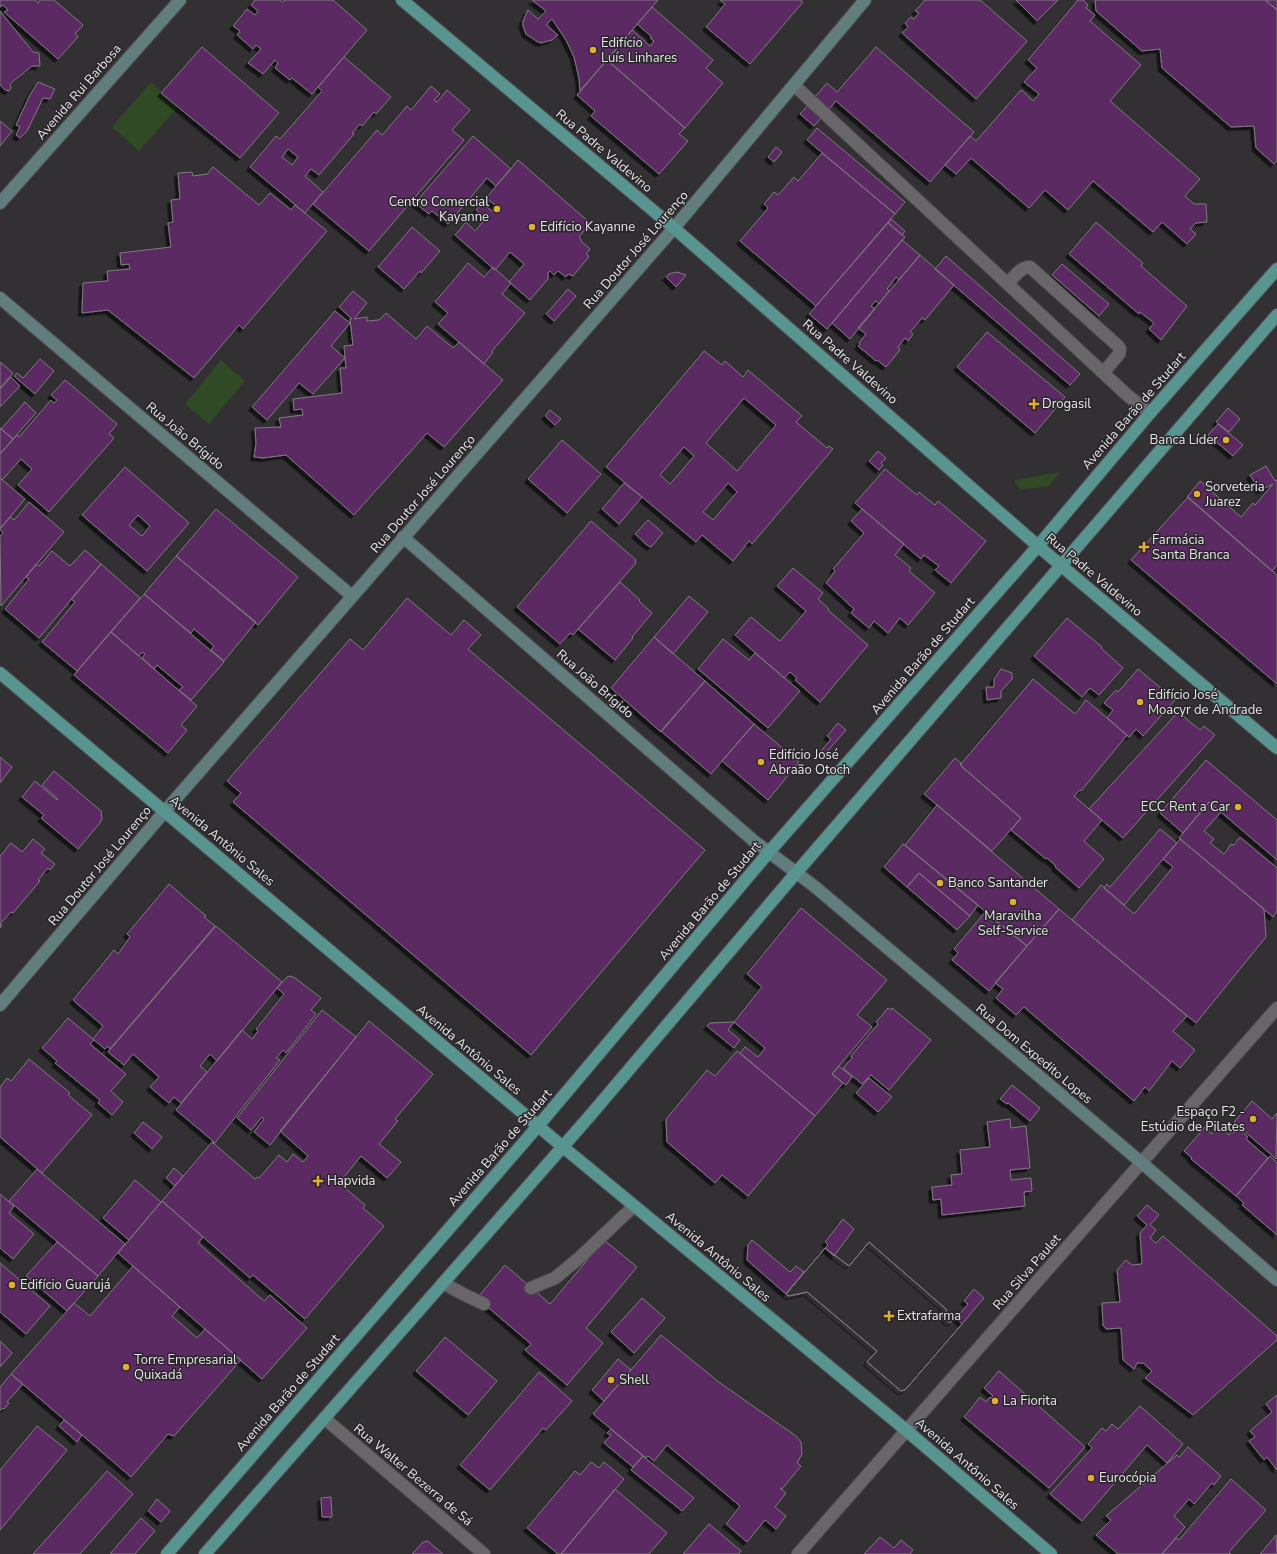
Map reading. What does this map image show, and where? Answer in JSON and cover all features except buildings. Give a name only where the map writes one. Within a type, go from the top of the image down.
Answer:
[{"type":"main road","name":"Rua Padre Valdevino","points":[[402,0],[674,228],[1038,546],[1277,748]]},
{"type":"main road","name":"Avenida Barão de Studart","points":[[167,1554],[538,1126],[769,852],[1038,546],[1150,413],[1277,268]]},
{"type":"main road","points":[[205,1554],[563,1147],[796,872],[1062,566],[1277,315]]},
{"type":"main road","name":"Avenida Antônio Sales","points":[[0,673],[563,1147],[906,1430],[1051,1554]]},
{"type":"street","name":"Avenida Rui Barbosa","points":[[0,204],[180,0]]},
{"type":"street","name":"Rua Doutor José Lourenço","points":[[0,1006],[165,811],[674,228],[865,0]]},
{"type":"street","points":[[794,85],[1127,395],[1150,413]]},
{"type":"street","points":[[1008,284],[1021,269],[1024,267],[1030,267],[1118,346],[1120,349],[1119,354],[1104,372]]},
{"type":"street","name":"Rua João Brígido","points":[[0,298],[352,596]]},
{"type":"street","name":"Rua João Brígido","points":[[403,537],[754,841],[769,852]]},
{"type":"street","name":"Rua Dom Expedito Lopes","points":[[769,852],[796,872],[1277,1280]]},
{"type":"street","name":"Rua Silva Paulet","points":[[798,1554],[1142,1164],[1277,1008]]},
{"type":"street","points":[[532,1288],[555,1278],[578,1259],[634,1206]]},
{"type":"street","points":[[443,1283],[484,1304]]},
{"type":"street","name":"Rua Walter Bezerra de Sá","points":[[324,1418],[484,1554]]},
{"type":"green space","points":[[151,82],[178,107],[139,151],[112,127]]},
{"type":"green space","points":[[221,360],[245,381],[209,424],[185,404]]},
{"type":"green space","points":[[1060,472],[1049,486],[1020,490],[1014,480]]},
{"type":"place","name":"Edifício Luís Linhares","points":[[593,50]]},
{"type":"place","name":"Centro Comercial Kayanne","points":[[497,209]]},
{"type":"place","name":"Edifício Kayanne","points":[[532,227]]},
{"type":"place","name":"Drogasil","points":[[1034,404]]},
{"type":"place","name":"Banca Líder","points":[[1226,440]]},
{"type":"place","name":"Sorveteria Juarez","points":[[1197,494]]},
{"type":"place","name":"Farmácia Santa Branca","points":[[1144,547]]},
{"type":"place","name":"Edifício José Moacyr de Andrade","points":[[1140,702]]},
{"type":"place","name":"Edifício José Abraão Otoch","points":[[761,762]]},
{"type":"place","name":"ECC Rent a Car","points":[[1238,807]]},
{"type":"place","name":"Banco Santander","points":[[940,883]]},
{"type":"place","name":"Maravilha Self-Service","points":[[1013,902]]},
{"type":"place","name":"Espaço F2 - Estúdio de Pilates","points":[[1253,1119]]},
{"type":"place","name":"Hapvida","points":[[318,1181]]},
{"type":"place","name":"Edifício Guarujá","points":[[12,1285]]},
{"type":"place","name":"Extrafarma","points":[[889,1316]]},
{"type":"place","name":"Torre Empresarial Quixadá","points":[[126,1367]]},
{"type":"place","name":"Shell","points":[[611,1380]]},
{"type":"place","name":"La Fiorita","points":[[995,1401]]},
{"type":"place","name":"Eurocópia","points":[[1091,1478]]}]
